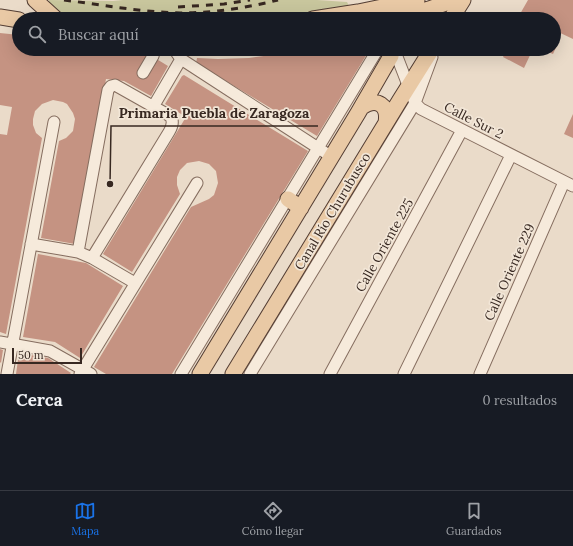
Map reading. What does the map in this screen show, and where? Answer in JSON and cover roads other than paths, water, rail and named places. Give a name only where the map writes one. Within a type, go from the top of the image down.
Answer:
[{"type":"main road","points":[[35,0],[48,12]]},
{"type":"main road","points":[[358,12],[417,0]]},
{"type":"main road","points":[[417,12],[455,0]]},
{"type":"main road","points":[[455,12],[462,0]]},
{"type":"main road","points":[[0,17],[12,19]]},
{"type":"main road","points":[[200,374],[332,157],[391,56]]},
{"type":"main road","name":"Canal Río Churubusco","points":[[233,374],[386,123],[429,56]]},
{"type":"main road","points":[[362,107],[371,102],[381,105],[386,111],[386,123]]},
{"type":"main road","points":[[288,199],[301,208]]},
{"type":"street","points":[[143,73],[153,56]]},
{"type":"street","points":[[179,56],[181,59],[332,157]]},
{"type":"street","points":[[181,374],[374,56]]},
{"type":"street","points":[[396,56],[415,103]]},
{"type":"street","name":"Canal Río Churubusco","points":[[250,374],[415,103],[432,56]]},
{"type":"street","points":[[153,107],[181,59]]},
{"type":"street","points":[[78,252],[109,87],[113,85],[118,86],[172,119],[172,124],[171,129],[92,258]]},
{"type":"street","name":"Calle Sur 2","points":[[415,103],[421,109],[569,184]]},
{"type":"street","points":[[7,374],[54,122]]},
{"type":"street","name":"Calle Oriente 225","points":[[330,374],[462,130]]},
{"type":"street","points":[[404,374],[511,155]]},
{"type":"street","points":[[0,342],[50,351],[85,372],[135,284],[197,183]]},
{"type":"street","name":"Calle Oriente 229","points":[[480,374],[569,184]]},
{"type":"street","points":[[31,244],[78,252],[92,258],[135,284]]},
{"type":"railway","points":[[64,0],[136,10],[165,12]]},
{"type":"railway","points":[[178,7],[224,4],[250,0]]},
{"type":"railway","points":[[205,12],[229,10],[278,0]]},
{"type":"place","name":"Primaria Puebla de Zaragoza","points":[[110,184]]}]
